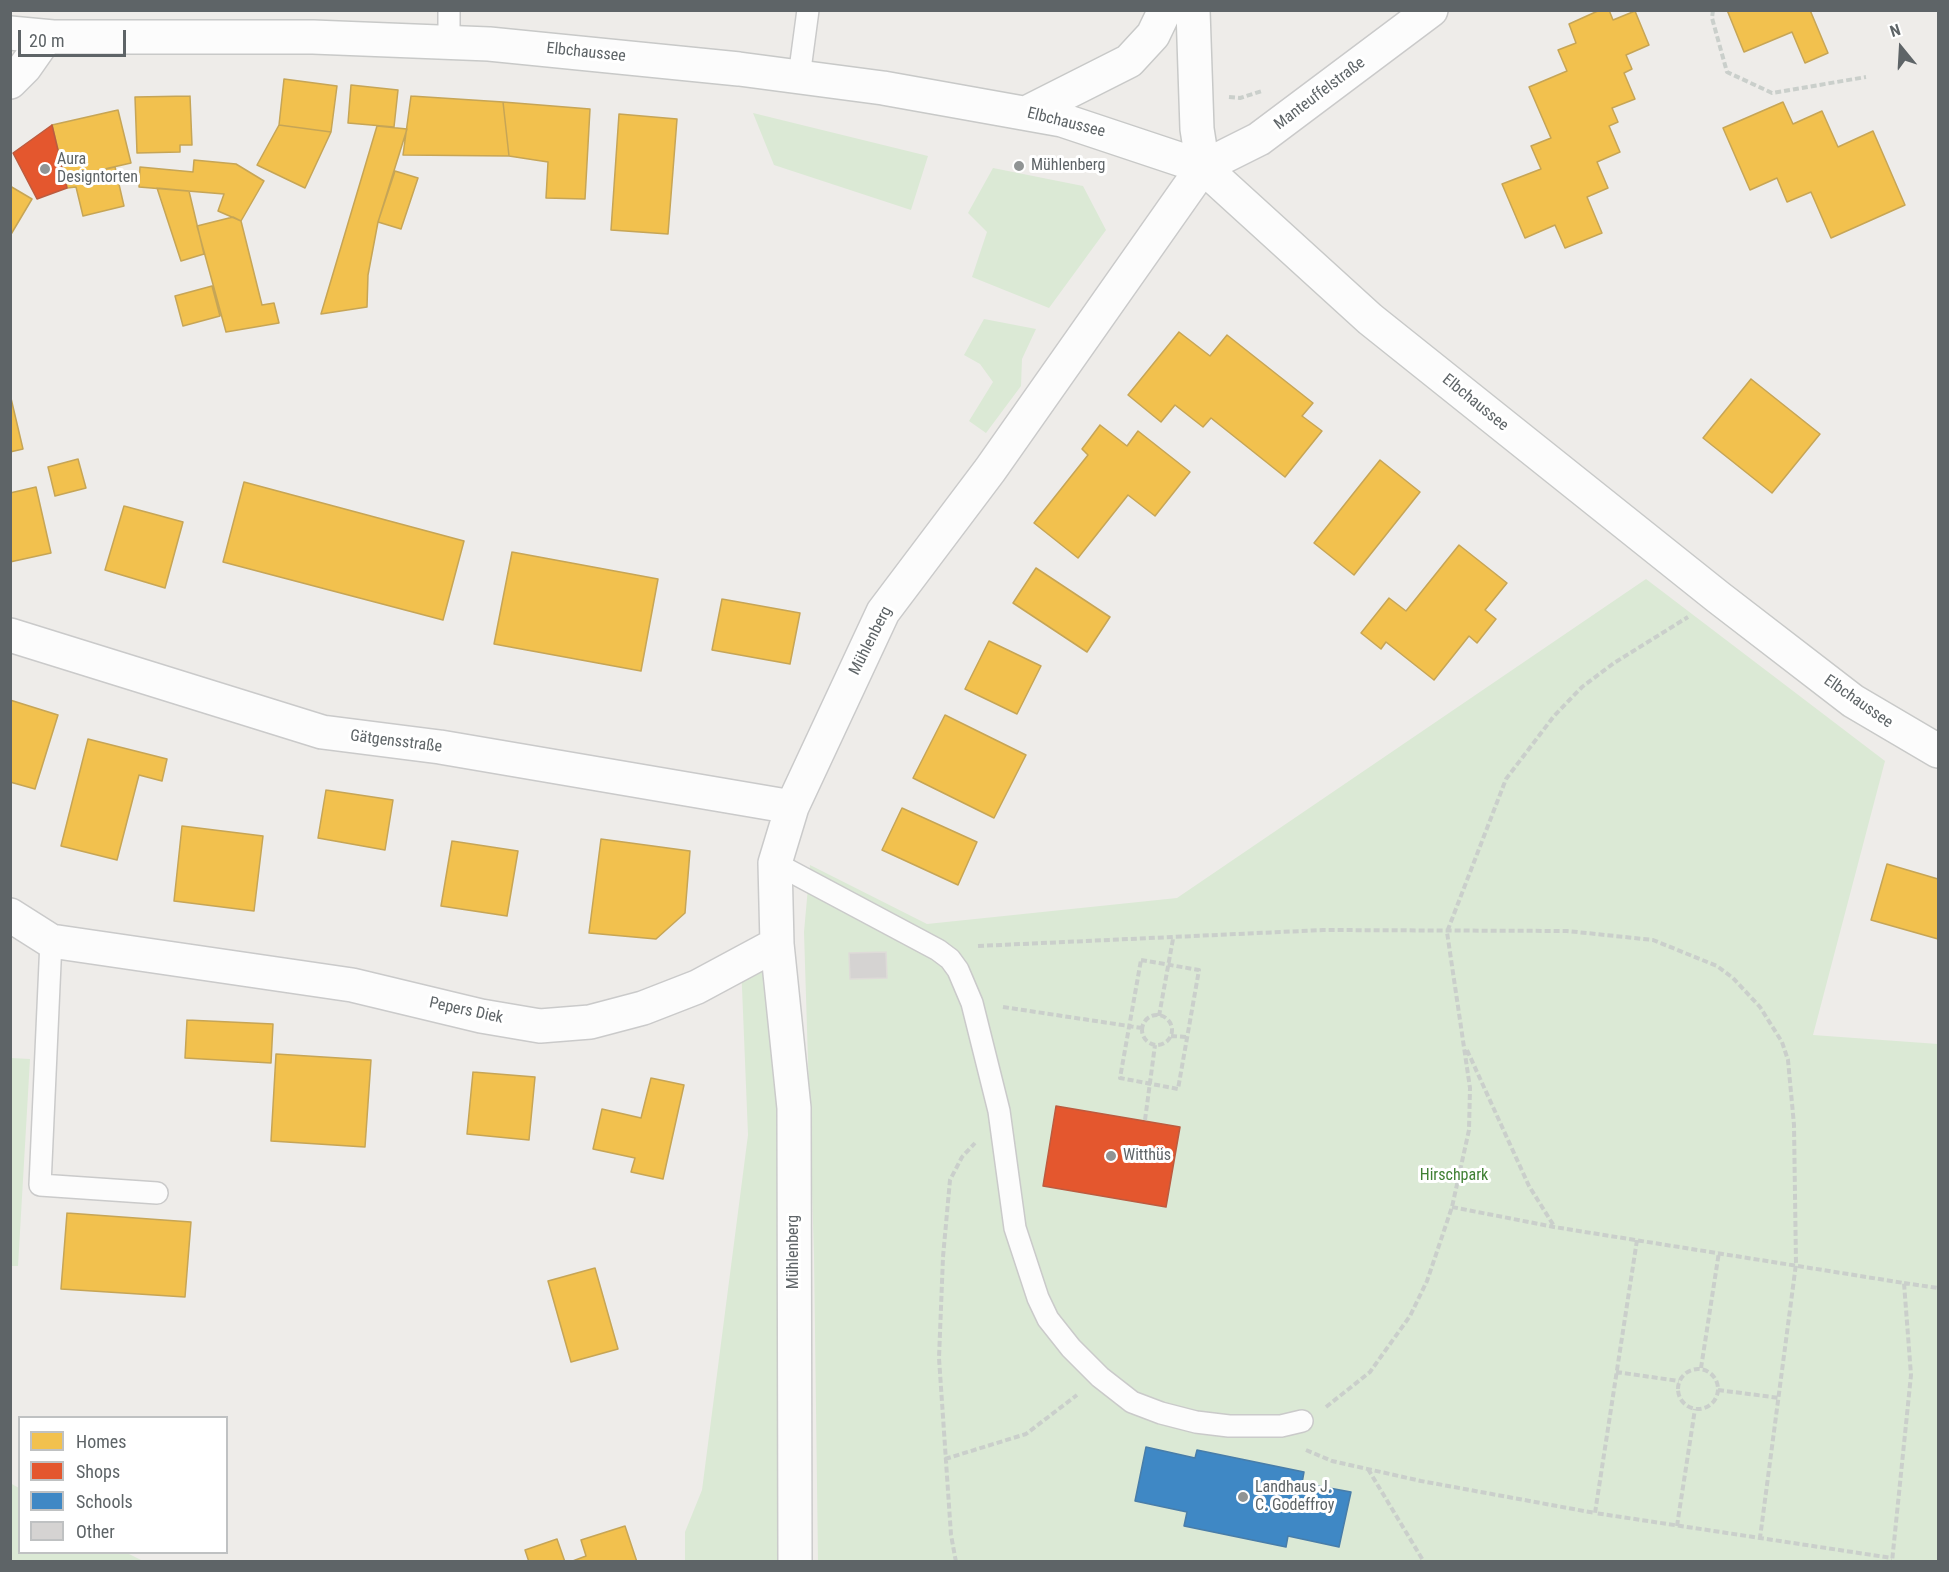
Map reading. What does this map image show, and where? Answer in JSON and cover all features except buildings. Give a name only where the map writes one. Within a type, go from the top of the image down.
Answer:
[{"type":"street","points":[[1026,113],[1129,61],[1153,34],[1166,10]]},
{"type":"street","points":[[1193,10],[1197,129],[1203,167]]},
{"type":"street","name":"Manteuffelstraße","points":[[1203,167],[1259,139],[1431,10]]},
{"type":"street","name":"Elbchaussee","points":[[10,33],[46,37],[314,37],[449,26],[1026,113],[1062,120],[1115,135],[1203,167],[1370,319],[1718,597],[1853,701],[1938,751]]},
{"type":"street","points":[[10,82],[25,68],[46,37]]},
{"type":"street","name":"Mühlenberg","points":[[792,807],[883,612],[990,470],[1145,246],[1203,167]]},
{"type":"street","name":"Gätgensstraße","points":[[10,635],[322,732],[440,747],[792,807]]},
{"type":"street","points":[[777,944],[775,863],[792,807]]},
{"type":"street","name":"Pepers Diek","points":[[10,915],[51,941],[352,985],[481,1016],[540,1026],[590,1022],[644,1008],[697,987],[777,944]]},
{"type":"street","name":"Mühlenberg","points":[[777,944],[794,1108],[795,1562]]},
{"type":"lane","points":[[799,77],[808,10]]},
{"type":"lane","points":[[775,863],[938,950],[958,970],[972,1003],[1001,1125],[1015,1228],[1038,1298],[1048,1319],[1071,1348],[1100,1377],[1132,1402],[1161,1413],[1196,1422],[1259,1427],[1281,1426],[1302,1421]]},
{"type":"lane","points":[[51,941],[40,1185],[157,1193]]},
{"type":"path","points":[[1713,10],[1712,18],[1727,72],[1772,93],[1866,77]]},
{"type":"path","points":[[1302,1421],[1348,1392],[1388,1349],[1410,1316],[1427,1281],[1452,1207],[1469,1130],[1470,1088],[1447,932],[1506,779],[1554,716],[1582,687],[1614,663],[1718,597]]},
{"type":"path","points":[[938,950],[1323,930],[1567,931],[1653,940],[1717,966],[1733,978],[1771,1023],[1782,1042],[1788,1060],[1795,1148],[1796,1264],[1760,1538]]},
{"type":"path","points":[[1158,1016],[1173,939]]},
{"type":"path","points":[[1141,960],[1199,970],[1178,1089],[1120,1078],[1129,1027],[1141,960]]},
{"type":"path","points":[[972,1003],[1142,1028]]},
{"type":"path","points":[[1142,1028],[1147,1019],[1158,1016],[1169,1021],[1171,1036]]},
{"type":"path","points":[[1142,1028],[1147,1041],[1155,1045],[1162,1044],[1171,1036],[1187,1037]]},
{"type":"path","points":[[1145,1120],[1155,1045]]},
{"type":"path","points":[[1465,1046],[1529,1186],[1554,1227]]},
{"type":"path","points":[[956,1562],[951,1535],[939,1358],[943,1257],[950,1180],[968,1149],[1001,1125]]},
{"type":"path","points":[[1452,1207],[1554,1227],[1938,1288]]},
{"type":"path","points":[[1595,1513],[1636,1240]]},
{"type":"path","points":[[1701,1368],[1719,1252]]},
{"type":"path","points":[[1259,1427],[1323,1457],[1367,1469],[1595,1513],[1892,1560],[1911,1375],[1904,1282]]},
{"type":"path","points":[[1701,1368],[1715,1377],[1718,1390],[1710,1405],[1695,1409],[1687,1406],[1680,1398],[1679,1381],[1686,1372],[1701,1368]]},
{"type":"path","points":[[1616,1372],[1679,1381]]},
{"type":"path","points":[[945,1459],[1026,1434],[1100,1377]]},
{"type":"path","points":[[1718,1390],[1780,1398]]},
{"type":"path","points":[[1677,1526],[1695,1409]]},
{"type":"path","points":[[1367,1469],[1424,1562]]},
{"type":"green space","points":[[753,113],[928,156],[911,210],[774,165]]},
{"type":"green space","points":[[993,168],[1083,186],[1106,230],[1049,308],[972,277],[987,232],[968,213]]},
{"type":"green space","points":[[984,319],[1036,329],[1022,359],[1021,386],[986,433],[969,421],[993,382],[980,364],[964,355]]},
{"type":"green space","name":"Hirschpark","points":[[1646,579],[1885,761],[1813,1035],[1938,1044],[1938,1561],[818,1561],[814,1255],[804,932],[810,865],[927,924],[1177,898]]},
{"type":"green space","points":[[777,944],[795,1561],[685,1562],[685,1532],[702,1490],[748,1135],[741,963]]},
{"type":"green space","points":[[11,1058],[30,1059],[18,1266],[10,1266]]},
{"type":"green space","points":[[10,1483],[18,1487],[18,1554],[129,1554],[143,1561],[11,1561]]},
{"type":"place","name":"Mühlenberg","points":[[1019,166]]},
{"type":"place","name":"Aura Designtorten","points":[[45,169]]},
{"type":"place","name":"Witthüs","points":[[1111,1156]]},
{"type":"place","name":"Landhaus J. C. Godeffroy","points":[[1243,1497]]}]
